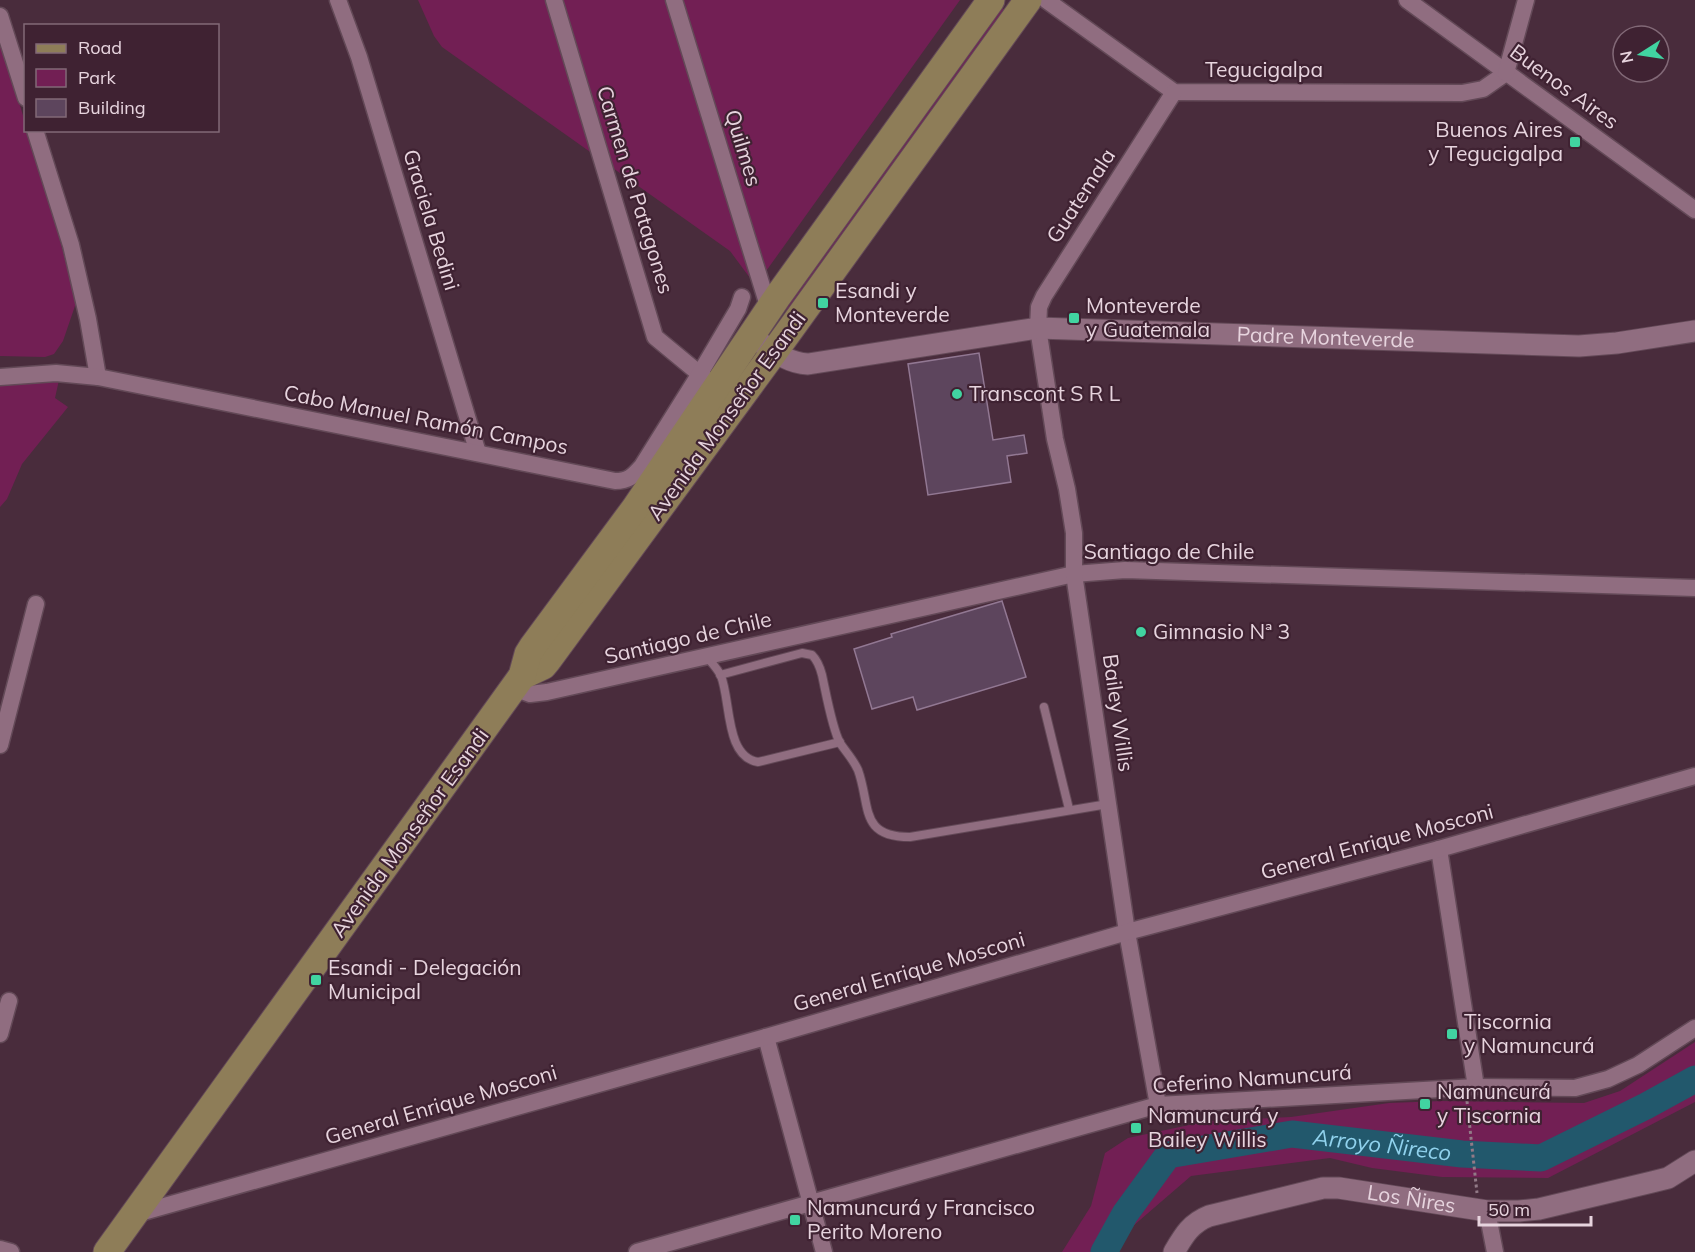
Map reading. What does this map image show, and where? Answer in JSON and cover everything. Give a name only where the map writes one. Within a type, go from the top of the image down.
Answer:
[{"type":"main road","name":"Avenida Monseñor Esandi","points":[[107,1252],[518,682],[543,666],[548,660],[751,336],[991,0]]},
{"type":"main road","name":"Avenida Monseñor Esandi","points":[[719,386],[774,352],[1028,0]]},
{"type":"street","name":"Graciela Bedini","points":[[338,0],[359,57],[478,453]]},
{"type":"street","name":"Carmen de Patagones","points":[[554,0],[655,337],[719,386]]},
{"type":"street","name":"Quilmes","points":[[674,0],[770,309]]},
{"type":"street","points":[[1047,0],[1174,92]]},
{"type":"street","name":"Buenos Aires","points":[[1407,0],[1695,210]]},
{"type":"street","points":[[1506,74],[1526,0]]},
{"type":"street","points":[[0,16],[24,92]]},
{"type":"street","name":"Tegucigalpa","points":[[1174,92],[1462,93],[1483,89],[1506,74]]},
{"type":"street","name":"Guatemala","points":[[1038,328],[1039,308],[1044,296],[1174,92]]},
{"type":"street","points":[[36,132],[71,245],[88,319],[98,377]]},
{"type":"street","name":"Cabo Manuel Ramón Campos","points":[[0,377],[56,373],[98,377],[615,481],[629,480],[719,386],[742,297]]},
{"type":"street","name":"Padre Monteverde","points":[[751,336],[774,352],[797,363],[808,364],[1038,328],[1579,346],[1617,343],[1695,331]]},
{"type":"street","name":"Bailey Willis","points":[[1038,328],[1055,439],[1067,489],[1074,533],[1074,574],[1127,932],[1158,1105]]},
{"type":"street","name":"Santiago de Chile","points":[[518,682],[530,694],[547,692],[1074,574],[1125,570],[1695,588]]},
{"type":"street","points":[[0,745],[36,604]]},
{"type":"street","name":"General Enrique Mosconi","points":[[136,1214],[766,1037],[1127,932],[1439,849],[1695,776]]},
{"type":"street","points":[[1439,849],[1476,1087]]},
{"type":"street","points":[[0,1034],[9,1001]]},
{"type":"street","name":"Ceferino Namuncurá","points":[[637,1252],[1158,1105],[1476,1087],[1575,1088],[1608,1079],[1638,1065],[1695,1028]]},
{"type":"street","points":[[766,1037],[824,1252]]},
{"type":"street","name":"Los Ñires","points":[[1174,1252],[1186,1231],[1196,1221],[1323,1188],[1339,1188],[1487,1211],[1539,1209],[1668,1178],[1695,1161]]},
{"type":"street","points":[[1487,1211],[1495,1252]]},
{"type":"street","points":[[0,1249],[11,1252]]},
{"type":"lane","points":[[720,675],[802,653],[812,655],[820,666],[840,742],[852,757],[858,771],[868,813],[874,825],[882,833],[893,837],[910,837],[1108,804]]},
{"type":"lane","points":[[706,657],[720,675],[737,748],[750,761],[758,762],[840,742]]},
{"type":"lane","points":[[1044,707],[1069,809]]},
{"type":"path","points":[[1468,1111],[1476,1180]]},
{"type":"green space","points":[[418,0],[960,0],[759,281],[750,278],[730,251],[442,47],[434,36]]},
{"type":"green space","points":[[998,5],[1006,11],[787,310],[780,305]]},
{"type":"green space","points":[[0,40],[24,119],[24,132],[28,132],[48,193],[76,303],[63,341],[54,354],[45,357],[0,356]]},
{"type":"green space","points":[[59,380],[55,398],[68,407],[22,464],[7,499],[0,507],[0,381]]},
{"type":"green space","points":[[1695,1042],[1695,1102],[1548,1178],[1442,1177],[1372,1168],[1330,1158],[1191,1176],[1133,1226],[1112,1252],[1062,1252],[1091,1206],[1105,1153],[1128,1138],[1208,1121],[1291,1117],[1389,1103],[1442,1101],[1584,1103],[1620,1091]]},
{"type":"building","points":[[979,353],[993,440],[1024,435],[1027,453],[1007,456],[1011,482],[928,495],[908,364]]},
{"type":"building","points":[[1002,601],[1026,677],[917,710],[913,697],[872,709],[854,649],[892,637],[891,634]]},
{"type":"waterway","name":"Arroyo Ñireco","points":[[1104,1252],[1125,1214],[1168,1155],[1292,1134],[1462,1154],[1541,1158],[1695,1079]]},
{"type":"place","name":"Buenos Aires y Tegucigalpa","points":[[1575,142]]},
{"type":"place","name":"Esandi y Monteverde","points":[[823,303]]},
{"type":"place","name":"Monteverde y Guatemala","points":[[1074,318]]},
{"type":"place","name":"Transcont S R L","points":[[957,394]]},
{"type":"place","name":"Gimnasio Nª 3","points":[[1141,632]]},
{"type":"place","name":"Esandi - Delegación Municipal","points":[[316,980]]},
{"type":"place","name":"Tiscornia y Namuncurá","points":[[1452,1034]]},
{"type":"place","name":"Namuncurá y Tiscornia","points":[[1425,1104]]},
{"type":"place","name":"Namuncurá y Bailey Willis","points":[[1136,1128]]},
{"type":"place","name":"Namuncurá y Francisco Perito Moreno","points":[[795,1220]]}]
